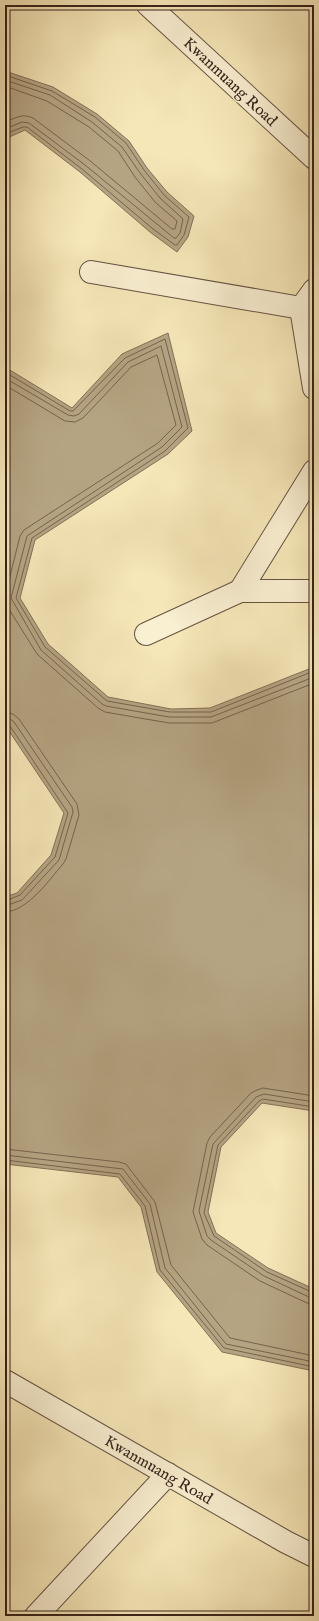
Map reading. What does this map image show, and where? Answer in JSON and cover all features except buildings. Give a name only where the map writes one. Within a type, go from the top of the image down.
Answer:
[{"type":"street","name":"Kwanmuang Road","points":[[148,5],[314,158]]},
{"type":"street","points":[[91,272],[301,308]]},
{"type":"street","points":[[314,290],[301,308],[314,388]]},
{"type":"street","points":[[240,591],[314,471]]},
{"type":"street","points":[[146,634],[240,591],[314,591]]},
{"type":"street","name":"Kwanmuang Road","points":[[5,1381],[314,1556]]},
{"type":"street","points":[[36,1616],[168,1474]]},
{"type":"water","points":[[5,71],[53,87],[97,114],[129,141],[147,168],[167,192],[194,216],[188,237],[177,252],[150,232],[80,172],[25,130],[5,139]]},
{"type":"water","points":[[168,333],[192,431],[168,454],[35,540],[20,598],[48,644],[108,697],[171,709],[210,708],[314,667],[314,1111],[262,1103],[221,1147],[208,1212],[216,1233],[268,1268],[314,1289],[314,1371],[222,1352],[157,1272],[141,1207],[118,1177],[5,1164],[5,897],[17,893],[51,855],[64,813],[5,725],[5,367],[72,408],[122,354]]}]
